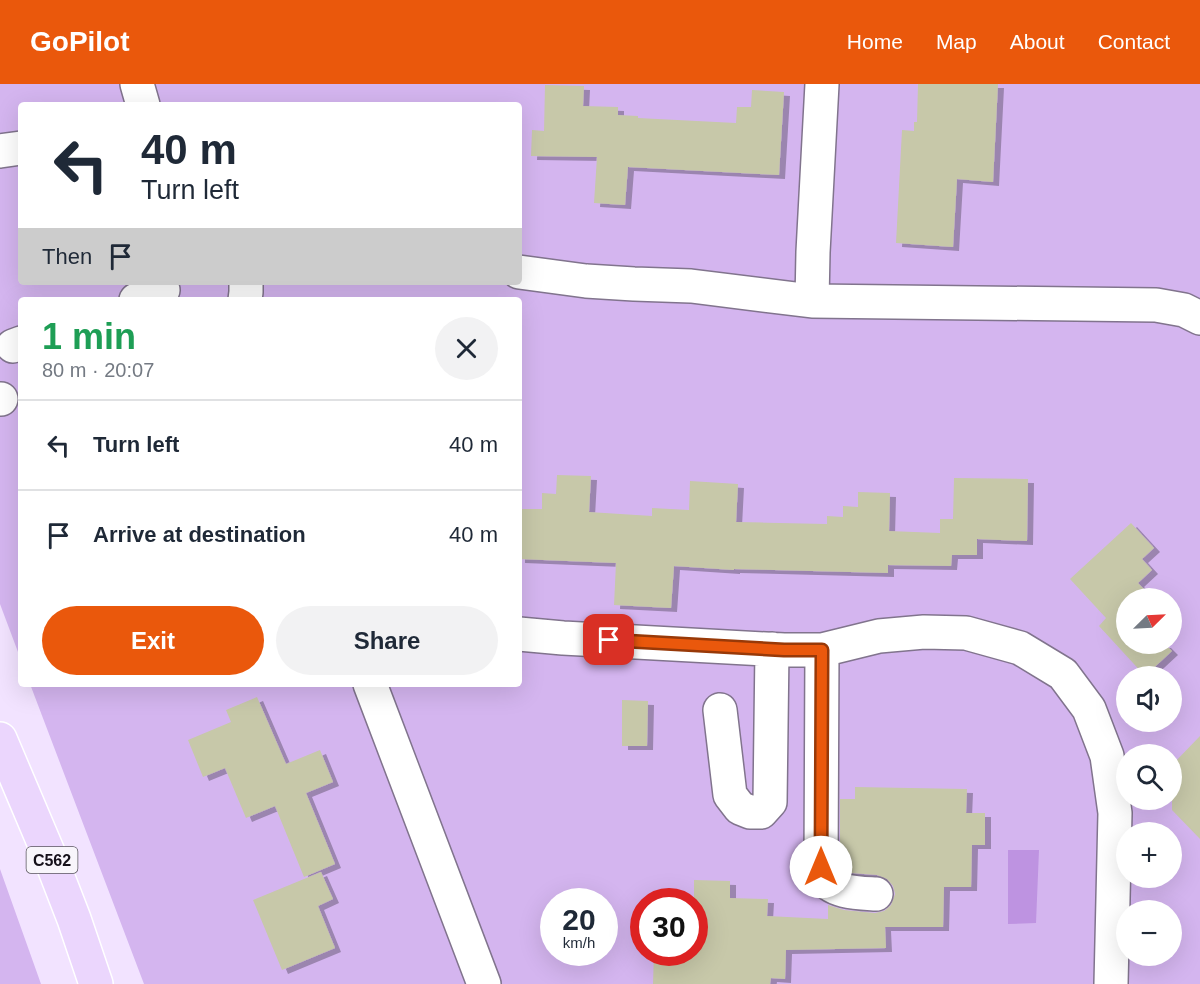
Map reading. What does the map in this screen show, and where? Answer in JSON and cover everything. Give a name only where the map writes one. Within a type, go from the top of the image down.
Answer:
[{"type":"main road","name":"C562","points":[[0,739],[50,857],[96,984]]},
{"type":"street","points":[[137,84],[142,102]]},
{"type":"street","points":[[812,301],[822,84]]},
{"type":"street","points":[[0,151],[18,148]]},
{"type":"street","points":[[522,272],[586,281],[691,286],[812,301],[1156,305],[1184,310],[1200,318]]},
{"type":"street","points":[[522,634],[822,650],[879,636],[924,632],[966,633],[1020,648],[1063,674],[1089,709],[1107,756],[1115,813],[1111,984]]},
{"type":"street","points":[[720,710],[730,795],[740,808],[750,812],[761,812],[770,802],[772,649]]},
{"type":"street","points":[[822,650],[821,867],[824,879],[833,886],[850,892],[876,894]]},
{"type":"street","points":[[371,687],[484,984]]},
{"type":"shaded area","points":[[0,84],[1200,84],[1200,984],[144,984],[31,687],[522,687],[522,297],[18,297],[18,652],[0,604]]},
{"type":"shaded area","points":[[1008,850],[1039,850],[1036,923],[1008,924]]},
{"type":"shaded area","points":[[0,869],[41,984],[0,984]]},
{"type":"building","points":[[918,84],[998,84],[993,182],[957,179],[953,247],[896,243],[902,130],[914,131],[914,122],[917,122]]},
{"type":"building","points":[[545,85],[584,86],[583,106],[618,107],[618,115],[736,123],[737,107],[751,107],[752,90],[784,92],[779,175],[628,167],[625,205],[594,203],[597,157],[531,156],[532,130],[544,131]]},
{"type":"building","points":[[557,475],[591,476],[589,512],[652,516],[652,508],[689,510],[690,481],[738,484],[736,522],[827,524],[827,516],[843,517],[843,506],[858,507],[858,492],[890,493],[889,531],[940,533],[940,519],[953,519],[954,478],[1028,479],[1027,541],[977,539],[977,555],[952,555],[951,566],[888,565],[888,573],[734,570],[674,566],[671,608],[614,605],[616,563],[522,559],[522,509],[542,509],[542,493],[556,494]]},
{"type":"building","points":[[1131,523],[1154,548],[1142,559],[1152,570],[1138,583],[1143,588],[1116,588],[1116,644],[1099,626],[1106,618],[1070,579]]},
{"type":"building","points":[[1125,654],[1169,654],[1156,666],[1136,666]]},
{"type":"building","points":[[257,697],[286,764],[320,750],[333,782],[306,793],[335,864],[304,877],[275,806],[246,818],[225,768],[203,777],[188,740],[231,722],[226,710]]},
{"type":"building","points":[[622,700],[648,701],[647,746],[622,746]]},
{"type":"building","points":[[1200,736],[1200,839],[1172,810],[1182,810],[1182,755]]},
{"type":"building","points":[[855,787],[967,789],[966,813],[985,813],[985,845],[972,845],[971,887],[944,887],[943,927],[885,927],[886,948],[786,950],[785,979],[771,978],[770,984],[653,984],[654,966],[708,966],[708,888],[694,888],[694,880],[730,881],[730,898],[768,899],[767,916],[828,919],[828,905],[844,910],[875,913],[884,911],[891,905],[895,894],[893,886],[887,879],[877,875],[851,873],[840,868],[840,799],[855,799]]},
{"type":"building","points":[[321,872],[333,899],[318,906],[335,948],[282,970],[253,900]]},
{"type":"route","points":[[609,640],[822,650],[821,867]]}]
